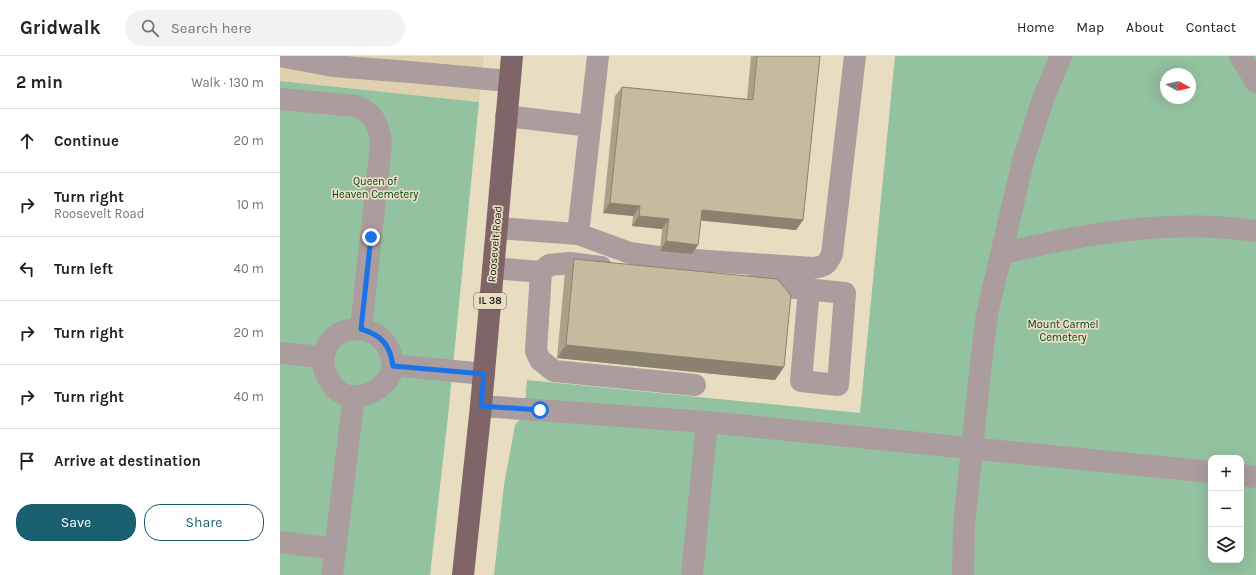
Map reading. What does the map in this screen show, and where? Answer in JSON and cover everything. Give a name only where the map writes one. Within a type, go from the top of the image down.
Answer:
[{"type":"main road","name":"Roosevelt Road","points":[[463,575],[481,406],[512,56]]},
{"type":"lane","points":[[280,56],[334,66],[364,62],[509,81]]},
{"type":"lane","points":[[578,234],[598,56]]},
{"type":"lane","points":[[496,228],[578,234],[630,253],[665,258],[813,268],[823,266],[832,254],[855,56]]},
{"type":"lane","points":[[963,575],[964,525],[987,314],[1023,161],[1042,99],[1061,56]]},
{"type":"lane","points":[[1240,56],[1256,82]]},
{"type":"lane","points":[[280,99],[356,106],[365,110],[378,125],[381,144],[361,329]]},
{"type":"lane","points":[[506,116],[590,126]]},
{"type":"lane","points":[[1001,254],[1045,243],[1129,230],[1200,227],[1256,231]]},
{"type":"lane","points":[[695,384],[554,371],[540,360],[536,351],[541,272],[549,265],[570,264],[809,289]]},
{"type":"lane","points":[[493,268],[541,272]]},
{"type":"lane","points":[[361,329],[378,336],[386,344],[391,354],[393,366],[389,378],[376,390],[354,396],[344,394],[336,389],[328,379],[323,369],[323,357],[332,338],[348,330],[361,329]]},
{"type":"lane","points":[[280,353],[323,357]]},
{"type":"lane","points":[[393,366],[484,374]]},
{"type":"lane","points":[[332,575],[354,396]]},
{"type":"lane","points":[[481,406],[707,422],[1208,472]]},
{"type":"lane","points":[[692,575],[707,422]]},
{"type":"lane","points":[[1244,475],[1256,477]]},
{"type":"lane","points":[[280,542],[336,549]]},
{"type":"shaded area","points":[[280,56],[484,56],[479,102],[280,81]]},
{"type":"green space","name":"Mount Carmel Cemetery","points":[[895,56],[1256,56],[1256,575],[494,575],[504,485],[515,425],[524,415],[527,380],[860,413]]},
{"type":"green space","name":"Queen of Heaven Cemetery","points":[[280,81],[479,102],[448,416],[430,575],[280,575]]},
{"type":"building","points":[[757,56],[820,56],[803,220],[702,210],[698,245],[666,241],[669,219],[639,216],[640,206],[610,203],[622,87],[753,100]]},
{"type":"building","points":[[574,259],[777,279],[791,295],[784,367],[566,345]]},
{"type":"route","points":[[371,237],[361,329],[378,336],[386,344],[391,354],[393,366],[484,374],[481,406],[540,410]]}]
